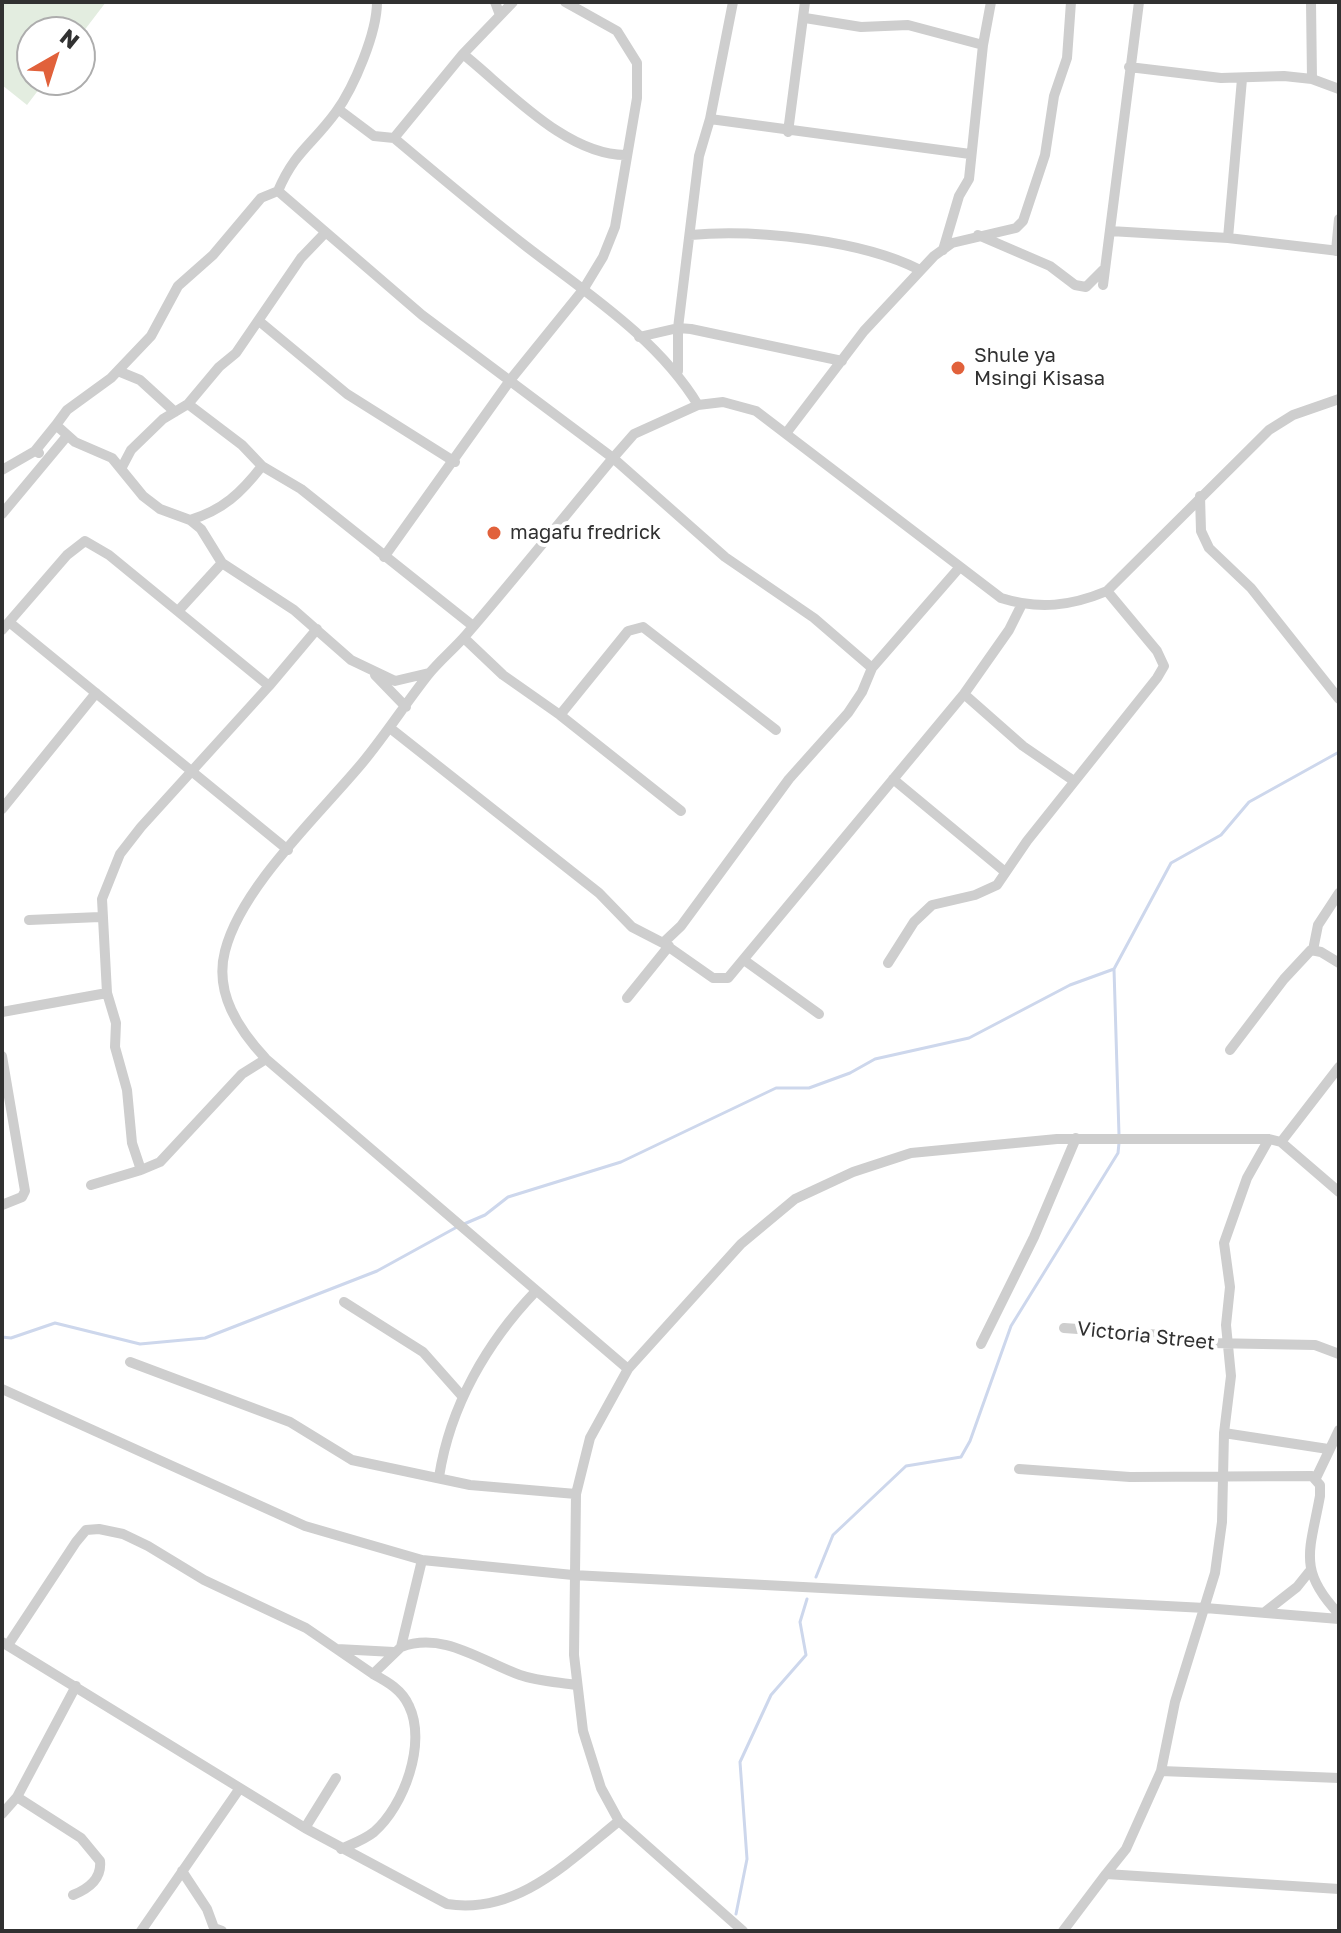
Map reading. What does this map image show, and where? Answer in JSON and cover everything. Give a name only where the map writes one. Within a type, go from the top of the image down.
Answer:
[{"type":"street","points":[[2,470],[35,451],[67,410],[118,371],[151,336],[178,286],[213,255],[261,198],[278,191],[298,152],[338,109],[368,47],[377,2]]},
{"type":"street","points":[[495,2],[500,15]]},
{"type":"street","points":[[394,138],[463,54],[513,2]]},
{"type":"street","points":[[384,557],[455,462],[511,379],[583,290],[603,257],[615,227],[637,98],[637,63],[617,31],[565,2]]},
{"type":"street","points":[[678,371],[678,328],[699,156],[710,119],[733,2]]},
{"type":"street","points":[[788,132],[805,2]]},
{"type":"street","points":[[943,250],[959,196],[969,179],[983,45],[991,2]]},
{"type":"street","points":[[787,432],[842,361],[920,270],[943,250],[976,235],[1016,228],[1023,221],[1045,155],[1054,96],[1067,58],[1071,2]]},
{"type":"street","points":[[1103,285],[1139,2]]},
{"type":"street","points":[[1311,2],[1312,79]]},
{"type":"street","points":[[805,18],[861,27],[908,25],[983,45]]},
{"type":"street","points":[[463,54],[572,142],[605,155],[627,155]]},
{"type":"street","points":[[1129,67],[1242,79],[1284,76],[1312,79],[1339,89]]},
{"type":"street","points":[[1228,238],[1242,79]]},
{"type":"street","points":[[338,109],[374,136],[394,138],[473,205],[583,290],[678,371],[698,405]]},
{"type":"street","points":[[710,119],[788,132],[970,154]]},
{"type":"street","points":[[278,191],[422,315],[613,458],[725,557],[814,618],[872,668]]},
{"type":"street","points":[[1110,231],[1228,238],[1338,251],[1339,219]]},
{"type":"street","points":[[690,235],[731,231],[825,242],[902,260],[920,270]]},
{"type":"street","points":[[121,469],[131,450],[188,404],[219,367],[236,353],[301,258],[325,233]]},
{"type":"street","points":[[976,235],[1050,266],[1075,285],[1086,287],[1103,270]]},
{"type":"street","points":[[259,321],[347,394],[455,462]]},
{"type":"street","points":[[639,337],[678,328],[842,361]]},
{"type":"street","points":[[118,371],[140,380],[175,412]]},
{"type":"street","points":[[628,1369],[266,1059],[244,1035],[230,1010],[224,982],[224,955],[235,918],[390,728],[429,673],[464,638],[634,434],[698,405],[723,402],[756,411],[1001,598],[1022,604],[1077,604],[1107,591],[1200,496],[1279,423],[1314,406],[1339,399]]},
{"type":"street","points":[[188,404],[242,445],[262,466],[301,489],[473,626]]},
{"type":"street","points":[[56,425],[67,436],[105,454],[160,509],[190,520],[201,529],[222,563],[317,629],[351,660],[374,674],[395,681],[429,673]]},
{"type":"street","points":[[2,514],[67,436]]},
{"type":"street","points":[[35,451],[51,454]]},
{"type":"street","points":[[190,520],[220,509],[242,491],[262,466]]},
{"type":"street","points":[[1200,496],[1201,531],[1209,548],[1258,596],[1339,699]]},
{"type":"street","points":[[269,686],[179,610],[109,555],[85,541],[67,555],[5,626],[96,693],[191,774],[288,850]]},
{"type":"street","points":[[179,610],[222,563]]},
{"type":"street","points":[[627,998],[789,779],[848,713],[862,692],[872,668],[959,568]]},
{"type":"street","points":[[888,963],[914,922],[932,905],[984,892],[997,885],[1004,871],[1164,666],[1157,651],[1107,591]]},
{"type":"street","points":[[390,728],[599,893],[632,927],[721,980],[728,978],[744,960],[964,694],[1009,630],[1022,604]]},
{"type":"street","points":[[560,715],[628,631],[643,627],[776,730]]},
{"type":"street","points":[[141,1170],[132,1143],[127,1090],[115,1047],[116,1023],[107,993],[100,917],[102,899],[120,854],[317,629]]},
{"type":"street","points":[[464,638],[503,675],[560,715],[681,811]]},
{"type":"street","points":[[374,674],[406,707]]},
{"type":"street","points":[[2,809],[96,693]]},
{"type":"street","points":[[964,694],[1023,746],[1074,781]]},
{"type":"street","points":[[893,779],[1004,871]]},
{"type":"street","points":[[1230,1050],[1289,973],[1313,950],[1318,925],[1339,893]]},
{"type":"street","points":[[29,920],[100,917]]},
{"type":"street","points":[[1313,950],[1339,963]]},
{"type":"street","points":[[744,960],[819,1014]]},
{"type":"street","points":[[2,1012],[107,993]]},
{"type":"street","points":[[2,1056],[25,1191],[22,1197],[2,1205]]},
{"type":"street","points":[[91,1185],[160,1162],[242,1074],[266,1059]]},
{"type":"street","points":[[1281,1142],[1339,1067]]},
{"type":"street","points":[[743,1931],[619,1821],[601,1788],[587,1745],[576,1685],[573,1575],[576,1494],[590,1438],[628,1369],[741,1244],[795,1199],[853,1172],[911,1153],[1076,1138],[1269,1139],[1281,1142],[1339,1192]]},
{"type":"street","points":[[981,1344],[1034,1237],[1076,1138]]},
{"type":"street","points":[[1063,1931],[1126,1849],[1161,1771],[1175,1702],[1205,1608],[1220,1544],[1224,1433],[1231,1376],[1228,1344],[1230,1287],[1224,1243],[1247,1178],[1269,1139]]},
{"type":"street","points":[[439,1477],[462,1396],[502,1329],[536,1291]]},
{"type":"street","points":[[344,1302],[423,1352],[462,1396]]},
{"type":"street","name":"Victoria Street","points":[[1064,1328],[1228,1344],[1315,1345],[1339,1354]]},
{"type":"street","points":[[130,1362],[290,1422],[352,1460],[470,1485],[576,1494]]},
{"type":"street","points":[[2,1389],[305,1526],[422,1560],[573,1575],[1339,1617]]},
{"type":"street","points":[[1265,1612],[1297,1587],[1309,1572],[1320,1496],[1316,1478],[1339,1430]]},
{"type":"street","points":[[1224,1433],[1328,1449]]},
{"type":"street","points":[[1019,1469],[1130,1477],[1223,1478],[1296,1474],[1316,1478]]},
{"type":"street","points":[[341,1849],[363,1839],[385,1820],[409,1770],[415,1750],[413,1716],[408,1703],[394,1686],[306,1628],[204,1580],[123,1534],[92,1528],[76,1542],[5,1643],[341,1849],[447,1904],[487,1906],[536,1885],[619,1821]]},
{"type":"street","points":[[373,1674],[397,1649],[422,1560]]},
{"type":"street","points":[[1309,1572],[1318,1590],[1339,1617]]},
{"type":"street","points":[[337,1649],[397,1649],[418,1641],[438,1643],[485,1658],[519,1675],[576,1685]]},
{"type":"street","points":[[2,1814],[17,1797],[76,1686]]},
{"type":"street","points":[[1161,1771],[1339,1778]]},
{"type":"street","points":[[305,1828],[336,1778]]},
{"type":"street","points":[[141,1931],[240,1788]]},
{"type":"street","points":[[17,1797],[81,1838],[100,1861],[95,1881],[87,1890],[73,1895]]},
{"type":"street","points":[[182,1871],[207,1909],[216,1930]]},
{"type":"street","points":[[1106,1874],[1339,1889]]},
{"type":"shaded area","points":[[2,2],[106,2],[95,16],[16,16],[16,96],[34,96],[27,105],[2,85]]},
{"type":"waterway","points":[[1119,1135],[1114,969],[1171,863],[1221,835],[1249,802],[1339,752]]},
{"type":"waterway","points":[[464,1224],[485,1215],[508,1197],[621,1162],[776,1088],[809,1088],[850,1073],[875,1059],[969,1038],[1070,985],[1114,969]]},
{"type":"waterway","points":[[816,1577],[833,1535],[906,1466],[961,1457],[970,1441],[1011,1326],[1118,1153],[1119,1143]]},
{"type":"waterway","points":[[2,1337],[11,1338],[55,1323],[140,1344],[205,1338],[377,1271],[457,1227]]},
{"type":"waterway","points":[[736,1914],[747,1859],[740,1762],[771,1695],[806,1655],[800,1622],[807,1599]]},
{"type":"place","name":"Shule ya Msingi Kisasa","points":[[958,368]]},
{"type":"place","name":"magafu fredrick","points":[[494,533]]}]
